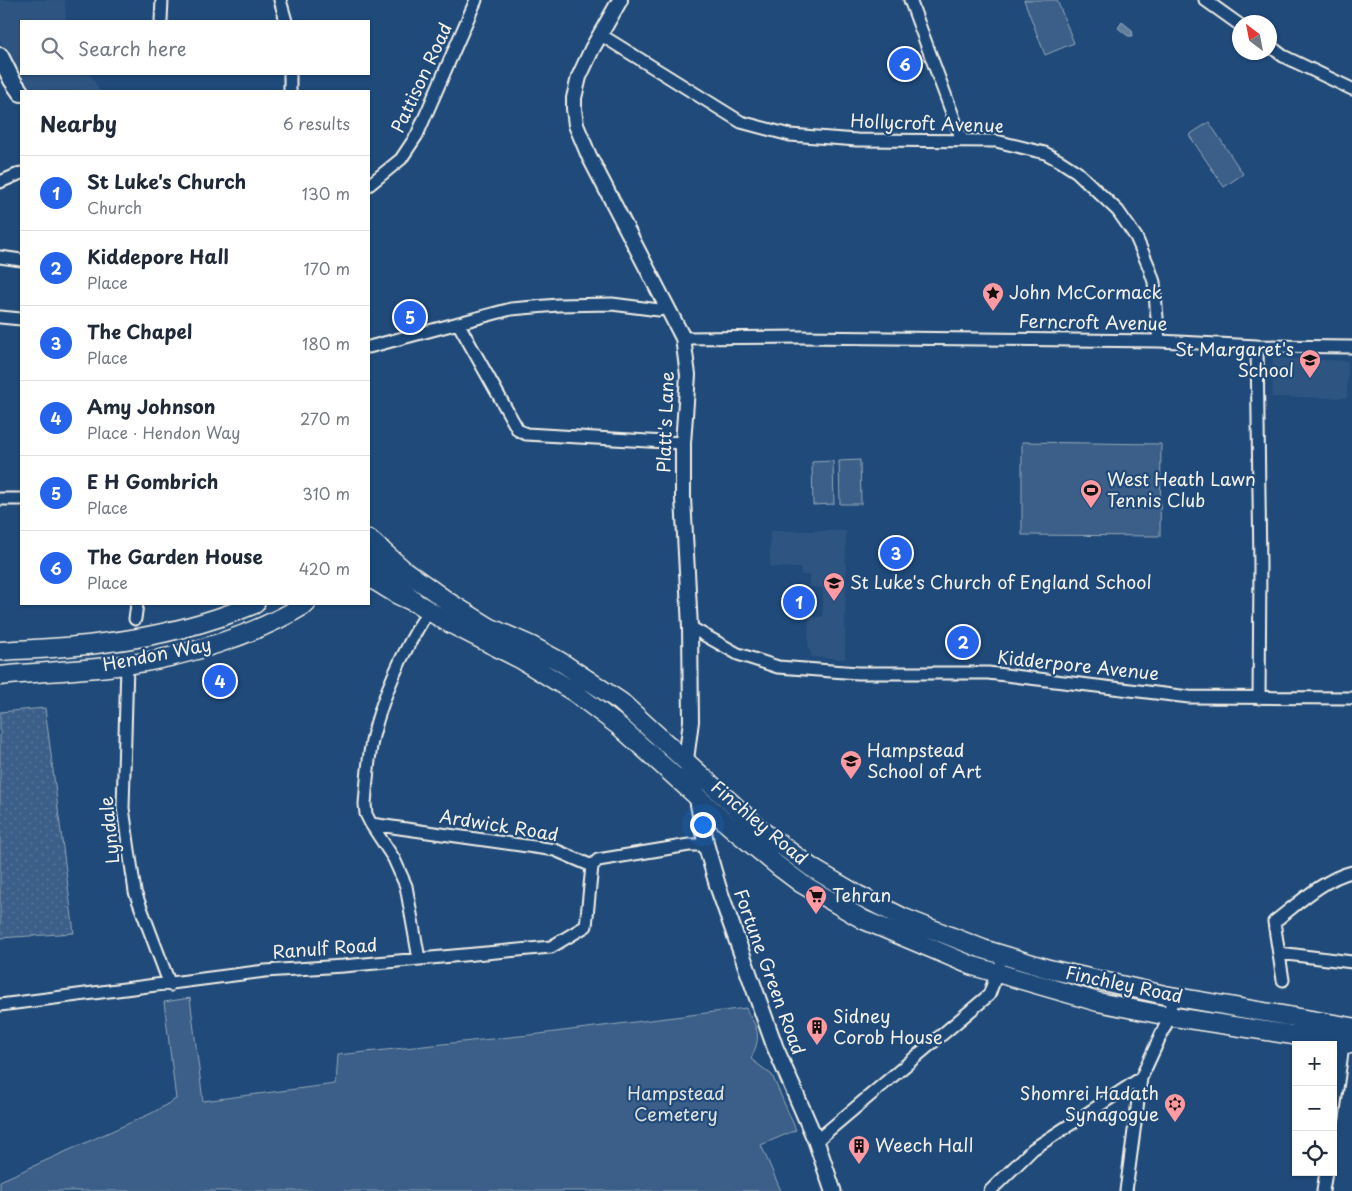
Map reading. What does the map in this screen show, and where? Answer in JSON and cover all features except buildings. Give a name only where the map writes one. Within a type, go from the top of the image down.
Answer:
[{"type":"highway","points":[[371,553],[398,595],[424,607]]},
{"type":"highway","name":"Finchley Road","points":[[371,553],[404,570],[450,604],[489,627],[538,650],[607,692],[633,712],[762,831],[812,868],[858,895],[904,918],[1002,955],[1049,970],[1173,996],[1349,1026]]},
{"type":"highway","name":"Hendon Way","points":[[0,651],[103,644],[136,638],[172,631],[233,613],[253,605]]},
{"type":"highway","name":"Hendon Way","points":[[0,676],[127,664],[176,654],[228,640],[276,620],[304,605]]},
{"type":"highway","name":"Finchley Road","points":[[424,607],[466,632],[522,660],[574,692],[620,727],[733,829],[778,866],[802,884],[864,920],[997,974],[1098,1002],[1168,1016],[1348,1044]]},
{"type":"main road","points":[[0,56],[20,92]]},
{"type":"main road","name":"Fortune Green Road","points":[[686,760],[697,796],[706,845],[718,887],[775,1047],[816,1141],[833,1191]]},
{"type":"street","points":[[161,20],[162,0]]},
{"type":"street","points":[[280,0],[286,20]]},
{"type":"street","name":"Pattison Road","points":[[370,184],[402,160],[417,136],[476,0]]},
{"type":"street","name":"Platt's Lane","points":[[620,0],[579,76],[574,98],[576,125],[589,156],[682,338],[688,374],[683,443],[683,498],[690,627],[691,729],[686,760]]},
{"type":"street","points":[[910,0],[962,140]]},
{"type":"street","points":[[1205,0],[1232,19]]},
{"type":"street","name":"Hollycroft Avenue","points":[[601,35],[741,122],[790,135],[857,140],[996,141],[1044,153],[1060,161],[1077,172],[1118,211],[1136,237],[1154,282],[1159,341]]},
{"type":"street","points":[[1277,51],[1352,89]]},
{"type":"street","points":[[290,75],[290,90]]},
{"type":"street","points":[[0,182],[20,173]]},
{"type":"street","points":[[0,257],[20,260]]},
{"type":"street","points":[[370,347],[511,309],[558,305],[612,304],[659,310],[668,308]]},
{"type":"street","points":[[0,317],[20,319]]},
{"type":"street","points":[[458,323],[518,430],[526,434],[683,443]]},
{"type":"street","name":"Ferncroft Avenue","points":[[682,338],[800,337],[1159,341],[1257,346],[1352,347]]},
{"type":"street","points":[[1257,346],[1260,567],[1259,698]]},
{"type":"street","points":[[0,499],[20,499]]},
{"type":"street","points":[[135,618],[137,605]]},
{"type":"street","points":[[419,959],[406,886],[394,859],[366,814],[365,804],[373,736],[395,671],[424,607]]},
{"type":"street","name":"Kidderpore Avenue","points":[[690,627],[738,654],[778,667],[858,673],[988,674],[1189,697],[1352,698]]},
{"type":"street","name":"Lyndale","points":[[127,664],[122,808],[135,892],[170,985]]},
{"type":"street","name":"Ardwick Road","points":[[371,824],[555,850],[592,866]]},
{"type":"street","points":[[592,866],[598,860],[689,845],[706,845]]},
{"type":"street","name":"Ranulf Road","points":[[0,1005],[170,985],[265,971],[551,947],[586,926],[592,866]]},
{"type":"street","points":[[1283,980],[1274,922],[1321,887],[1340,875],[1352,872]]},
{"type":"street","points":[[1279,953],[1352,962]]},
{"type":"street","points":[[816,1141],[989,995],[1002,955]]},
{"type":"street","points":[[1126,1191],[1141,1078],[1167,1022],[1173,996]]},
{"type":"street","points":[[1337,1098],[1348,1044],[1349,1026]]},
{"type":"street","points":[[990,1191],[1033,1149],[1141,1078]]},
{"type":"street","points":[[1323,1191],[1325,1176]]},
{"type":"shaded area","points":[[0,0],[65,0],[66,20],[20,20],[20,74],[0,42]]},
{"type":"shaded area","points":[[1122,22],[1132,30],[1133,36],[1128,36],[1118,28]]},
{"type":"shaded area","points":[[21,75],[91,75],[99,90],[30,90]]},
{"type":"shaded area","name":"St Margaret's School","points":[[1273,358],[1348,361],[1347,398],[1272,397]]},
{"type":"shaded area","name":"St Luke's Church of England School","points":[[770,531],[846,531],[845,659],[812,657],[808,645],[809,617],[823,617],[823,588],[810,587],[810,575],[801,575],[800,568],[770,567]]},
{"type":"green space","points":[[1024,0],[1057,0],[1074,43],[1045,55]]},
{"type":"green space","points":[[1209,122],[1243,174],[1224,187],[1189,135]]},
{"type":"green space","name":"West Heath Lawn Tennis Club","points":[[1022,442],[1161,444],[1160,536],[1022,535]]},
{"type":"green space","points":[[860,460],[861,504],[840,504],[839,461]]},
{"type":"green space","points":[[833,461],[834,504],[813,505],[812,462]]},
{"type":"green space","points":[[45,708],[74,933],[0,938],[0,712]]},
{"type":"green space","name":"Hampstead Cemetery","points":[[190,998],[203,1101],[335,1084],[337,1055],[539,1034],[746,1008],[757,1033],[756,1046],[751,1059],[772,1075],[796,1130],[761,1145],[781,1191],[0,1191],[0,1181],[152,1113],[176,1099],[164,1002]]},
{"type":"place","name":"The Garden House","points":[[905,64]]},
{"type":"place","name":"John McCormack","points":[[993,312]]},
{"type":"place","name":"E H Gombrich","points":[[410,317]]},
{"type":"place","name":"St Margaret's School","points":[[1310,379]]},
{"type":"place","name":"West Heath Lawn Tennis Club","points":[[1091,509]]},
{"type":"place","name":"The Chapel","points":[[896,553]]},
{"type":"place","name":"St Luke's Church","points":[[799,602]]},
{"type":"place","name":"St Luke's Church of England School","points":[[834,602]]},
{"type":"place","name":"Kiddepore Hall","points":[[963,642]]},
{"type":"place","name":"Amy Johnson","points":[[220,681]]},
{"type":"place","name":"Hampstead School of Art","points":[[851,780]]},
{"type":"place","name":"Tehran","points":[[816,915]]},
{"type":"place","name":"Sidney Corob House","points":[[817,1046]]},
{"type":"place","name":"Shomrei Hadath Synagogue","points":[[1175,1123]]},
{"type":"place","name":"Weech Hall","points":[[859,1165]]}]
